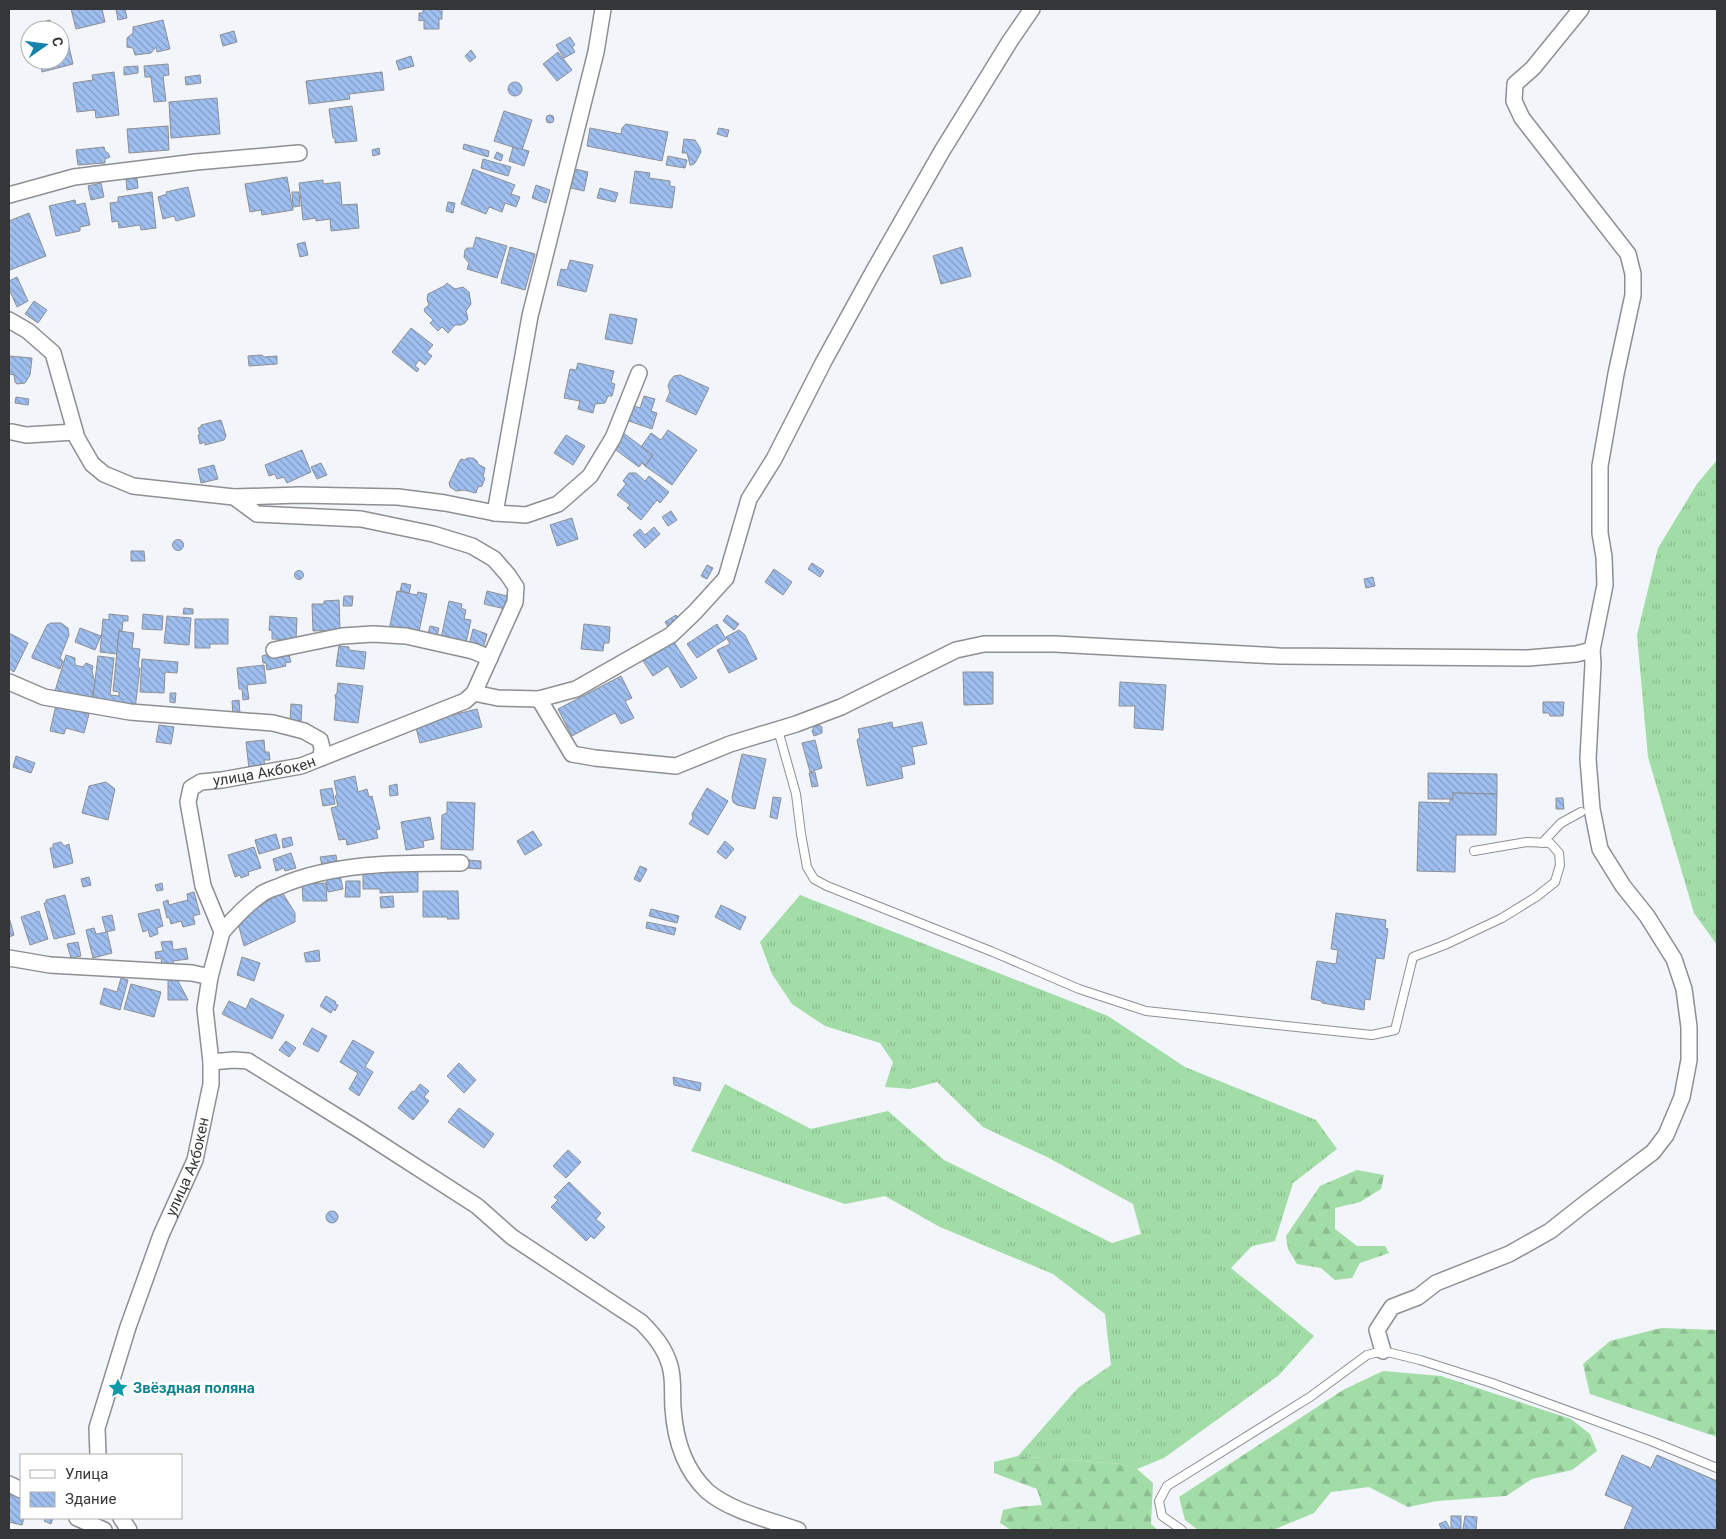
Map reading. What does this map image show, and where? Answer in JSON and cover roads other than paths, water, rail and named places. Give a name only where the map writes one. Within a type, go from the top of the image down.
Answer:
[{"type":"street","points":[[495,513],[530,316],[596,52],[603,9]]},
{"type":"street","points":[[234,497],[257,514],[360,519],[434,534],[472,546],[494,560],[516,587],[515,602],[474,693],[498,698],[539,699],[576,689],[671,635],[726,578],[750,500],[774,459],[824,361],[942,151],[1032,9]]},
{"type":"street","points":[[1384,1351],[1377,1330],[1392,1308],[1418,1297],[1436,1283],[1509,1254],[1550,1231],[1652,1152],[1666,1135],[1682,1097],[1689,1060],[1689,1026],[1684,989],[1674,959],[1647,916],[1624,886],[1600,849],[1587,811],[1592,650],[1605,585],[1604,557],[1600,533],[1600,466],[1616,374],[1633,295],[1633,274],[1628,254],[1527,126],[1514,101],[1515,84],[1533,68],[1581,9]]},
{"type":"street","points":[[9,195],[74,177],[196,162],[299,153]]},
{"type":"street","points":[[9,320],[28,331],[53,353],[77,438],[92,464],[104,474],[133,486],[234,497],[300,495],[398,497],[445,502],[495,513],[526,515],[558,504],[590,476],[613,438],[639,373]]},
{"type":"street","points":[[12,432],[26,435],[76,432]]},
{"type":"street","points":[[274,650],[342,636],[373,634],[406,636],[473,651],[490,658]]},
{"type":"street","points":[[539,699],[572,754],[676,766],[730,744],[778,730],[841,707],[956,650],[984,644],[1055,644],[1279,656],[1528,658],[1576,654],[1592,650]]},
{"type":"street","points":[[9,682],[44,698],[130,712],[273,723],[294,728],[320,740],[322,748],[321,758]]},
{"type":"street","name":"улица Акбокен","points":[[98,1454],[97,1428],[128,1328],[161,1235],[195,1160],[210,1084],[211,1062],[205,1009],[210,977],[222,932],[203,886],[188,802],[192,788],[202,782],[301,766],[466,701],[474,693]]},
{"type":"street","points":[[222,932],[237,914],[265,892],[295,879],[339,869],[412,863],[461,863]]},
{"type":"street","points":[[9,958],[50,965],[192,973],[210,977]]},
{"type":"street","points":[[211,1062],[234,1060],[248,1062],[359,1130],[477,1206],[512,1237],[641,1322],[657,1338],[670,1366],[676,1434],[683,1458],[696,1477],[708,1491],[733,1507],[798,1530]]},
{"type":"street","points":[[80,1519],[104,1530]]},
{"type":"street","points":[[122,1519],[129,1530]]},
{"type":"lane","points":[[778,730],[796,794],[807,867],[814,880],[993,952],[1079,989],[1146,1011],[1372,1035],[1395,1030],[1413,956],[1447,944],[1502,918],[1536,897],[1555,882],[1560,865],[1559,853],[1550,843],[1527,842],[1474,851]]},
{"type":"lane","points":[[1542,843],[1561,823],[1587,811]]},
{"type":"lane","points":[[1182,1530],[1162,1516],[1159,1501],[1167,1486],[1310,1397],[1367,1355],[1384,1351],[1420,1360],[1492,1383],[1651,1441],[1717,1468]]},
{"type":"place","name":"Звёздная поляна","points":[[118,1388]]}]
